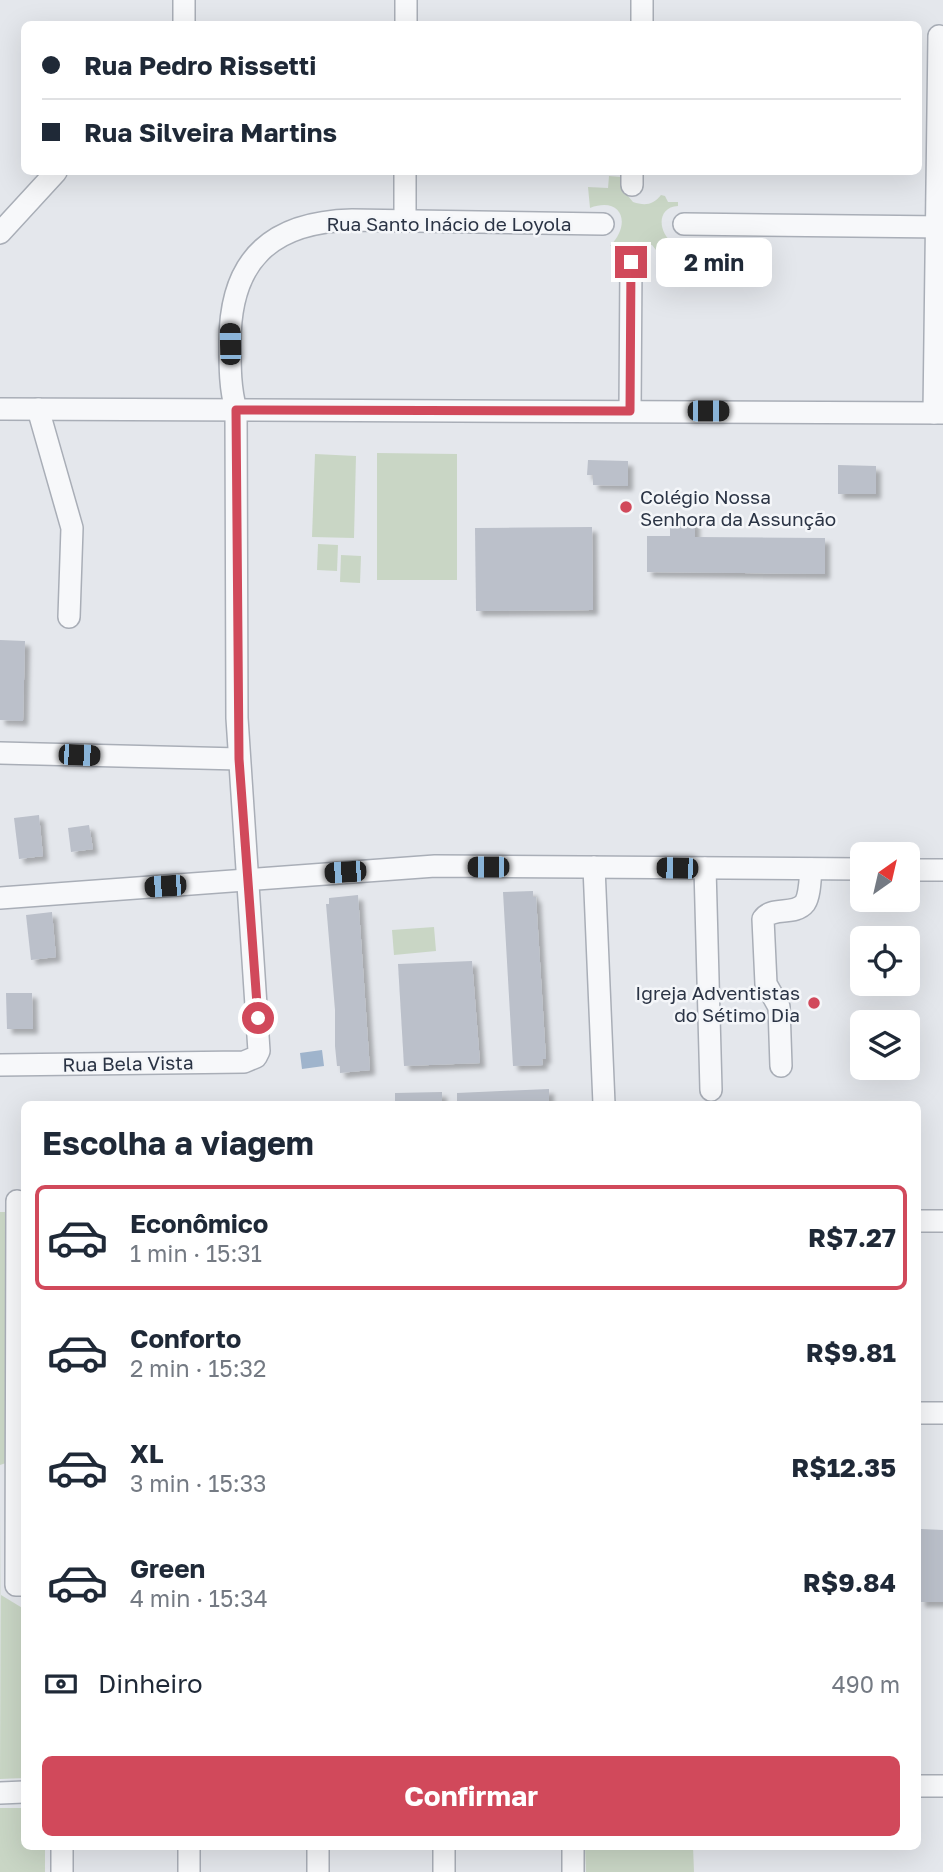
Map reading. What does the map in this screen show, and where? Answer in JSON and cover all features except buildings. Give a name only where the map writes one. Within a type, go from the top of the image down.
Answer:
[{"type":"street","points":[[184,0],[184,21]]},
{"type":"street","points":[[406,0],[406,21]]},
{"type":"street","points":[[642,0],[642,21]]},
{"type":"street","points":[[1,409],[938,412],[940,227],[934,36]]},
{"type":"street","points":[[0,233],[53,175]]},
{"type":"street","points":[[405,175],[405,221]]},
{"type":"street","name":"Rua Santo Inácio de Loyola","points":[[256,1058],[260,1046],[239,759],[236,410],[230,384],[229,325],[232,305],[245,271],[256,256],[281,235],[315,223],[352,220],[603,224]]},
{"type":"street","points":[[684,224],[940,227]]},
{"type":"street","points":[[630,411],[631,262]]},
{"type":"street","points":[[38,409],[72,528],[69,617]]},
{"type":"street","points":[[0,752],[239,759]]},
{"type":"street","points":[[0,898],[435,866],[850,869]]},
{"type":"street","points":[[594,867],[604,1101]]},
{"type":"street","points":[[705,868],[711,1090]]},
{"type":"street","points":[[781,1066],[779,1007],[766,984],[763,919],[768,913],[799,908],[805,903],[811,869]]},
{"type":"street","points":[[920,870],[943,870]]},
{"type":"street","name":"Rua Bela Vista","points":[[0,1065],[244,1062],[256,1058]]},
{"type":"street","points":[[14,1201],[21,1331],[14,1466],[20,1585]]},
{"type":"street","points":[[921,1221],[943,1221]]},
{"type":"street","points":[[921,1413],[943,1413]]},
{"type":"street","points":[[921,1786],[943,1786]]},
{"type":"street","points":[[0,1793],[21,1792]]},
{"type":"street","points":[[62,1850],[62,1872]]},
{"type":"street","points":[[188,1850],[189,1872]]},
{"type":"street","points":[[318,1850],[318,1872]]},
{"type":"street","points":[[444,1850],[444,1872]]},
{"type":"street","points":[[573,1850],[573,1872]]},
{"type":"green space","points":[[609,176],[621,177],[623,190],[633,202],[649,204],[661,195],[665,196],[668,202],[678,202],[678,206],[671,207],[663,216],[664,233],[673,243],[672,247],[667,249],[666,255],[660,255],[652,245],[638,243],[627,248],[623,260],[618,260],[618,250],[615,246],[610,246],[621,229],[620,214],[610,206],[590,208],[588,187],[608,188]]},
{"type":"green space","points":[[377,453],[457,454],[457,580],[377,580]]},
{"type":"green space","points":[[315,454],[356,456],[354,538],[312,537]]},
{"type":"green space","points":[[318,544],[338,545],[337,571],[317,570]]},
{"type":"green space","points":[[341,555],[361,556],[360,583],[340,582]]},
{"type":"green space","points":[[434,927],[436,951],[394,955],[392,930]]},
{"type":"green space","points":[[0,1212],[7,1212],[6,1463],[0,1465]]},
{"type":"green space","points":[[1,1500],[1,1595],[21,1607],[21,1778],[0,1779]]},
{"type":"green space","points":[[0,1808],[21,1808],[21,1850],[45,1850],[45,1872],[0,1872]]},
{"type":"green space","points":[[585,1850],[693,1850],[694,1872],[586,1872]]},
{"type":"water","points":[[322,1050],[324,1066],[302,1069],[300,1053]]},
{"type":"place","name":"Colégio Nossa Senhora da Assunção","points":[[626,507]]},
{"type":"place","name":"Igreja Adventistas do Sétimo Dia","points":[[814,1003]]},
{"type":"route","points":[[258,1018],[237,718],[236,410],[630,411],[631,262]]}]
